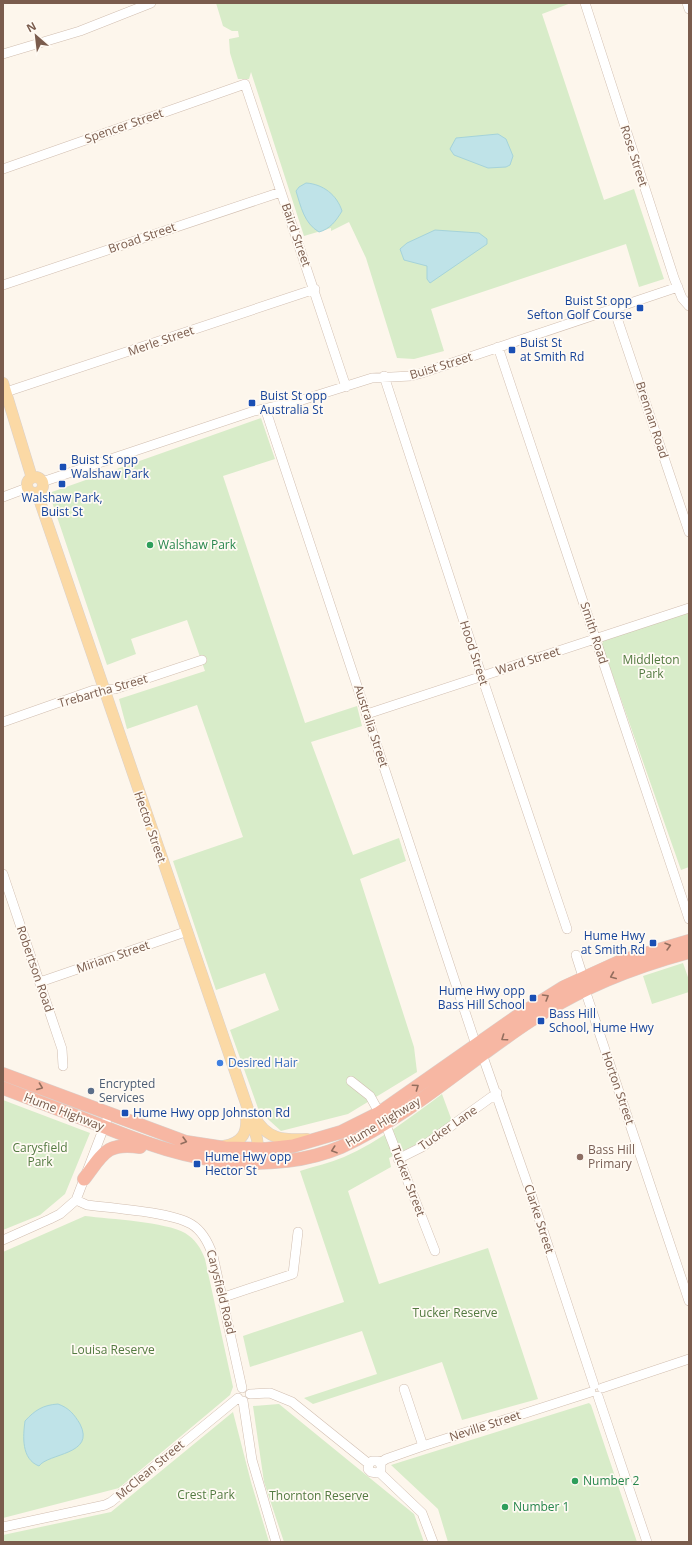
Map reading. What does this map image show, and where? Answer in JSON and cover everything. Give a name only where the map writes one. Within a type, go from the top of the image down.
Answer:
[{"type":"highway","name":"Hume Highway","points":[[3,1088],[168,1150],[200,1158],[232,1162],[284,1161],[326,1152],[364,1136],[382,1118],[479,1050],[531,1020],[584,983],[688,951]]},
{"type":"highway","name":"Hume Highway","points":[[3,1074],[160,1133],[208,1147],[259,1149],[292,1146],[321,1139],[382,1118]]},
{"type":"highway","points":[[84,1179],[107,1151],[118,1145],[168,1150]]},
{"type":"main road","name":"Hector Street","points":[[4,387],[34,485],[185,932],[245,1100],[259,1149],[260,1162]]},
{"type":"main road","points":[[245,1100],[262,1129],[271,1136],[280,1139],[321,1139]]},
{"type":"main road","points":[[208,1147],[231,1144],[243,1137],[246,1130],[245,1100]]},
{"type":"street","points":[[3,54],[80,32],[151,3]]},
{"type":"street","name":"Rose Street","points":[[585,3],[678,287],[682,298],[689,306]]},
{"type":"street","points":[[687,3],[689,10]]},
{"type":"street","name":"Spencer Street","points":[[3,169],[246,84]]},
{"type":"street","name":"Baird Street","points":[[246,84],[297,243],[315,289],[346,386]]},
{"type":"street","name":"Broad Street","points":[[3,285],[281,192]]},
{"type":"street","name":"Buist Street","points":[[3,497],[34,485],[265,408],[305,400],[346,386],[384,376],[411,376],[678,287]]},
{"type":"street","name":"Merle Street","points":[[4,387],[315,289]]},
{"type":"street","name":"Brennan Road","points":[[614,309],[689,532]]},
{"type":"street","name":"Smith Road","points":[[498,348],[689,919]]},
{"type":"street","name":"Hood Street","points":[[384,376],[482,677],[567,928]]},
{"type":"street","name":"Australia Street","points":[[265,408],[479,1050]]},
{"type":"street","name":"Ward Street","points":[[367,714],[689,608]]},
{"type":"street","name":"Trebartha Street","points":[[3,722],[94,690],[114,690],[202,660]]},
{"type":"street","name":"Robertson Road","points":[[3,874],[62,1049],[63,1066]]},
{"type":"street","name":"Miriam Street","points":[[40,982],[185,932]]},
{"type":"street","points":[[576,955],[584,983]]},
{"type":"street","name":"Horton Street","points":[[584,983],[689,1301]]},
{"type":"street","name":"Clarke Street","points":[[479,1050],[497,1093],[647,1542]]},
{"type":"street","name":"Tucker Street","points":[[351,1081],[370,1096],[382,1118],[435,1251]]},
{"type":"street","name":"Tucker Lane","points":[[398,1159],[422,1147],[497,1093]]},
{"type":"street","points":[[3,1240],[50,1219],[64,1211],[76,1200],[109,1114]]},
{"type":"street","name":"Carysfield Road","points":[[76,1200],[87,1205],[166,1216],[190,1223],[197,1229],[209,1244],[224,1298],[242,1388]]},
{"type":"street","points":[[224,1298],[293,1274],[298,1232]]},
{"type":"street","name":"Neville Street","points":[[379,1468],[386,1458],[689,1359]]},
{"type":"street","points":[[241,1400],[248,1400],[250,1394],[247,1388],[242,1388],[237,1392],[241,1400],[254,1466],[276,1542]]},
{"type":"street","points":[[404,1389],[423,1446]]},
{"type":"street","points":[[250,1394],[270,1393],[292,1402],[369,1464],[374,1460],[379,1468],[422,1513],[433,1542]]},
{"type":"street","name":"McClean Street","points":[[3,1527],[105,1505],[112,1502],[241,1400]]},
{"type":"green space","points":[[216,3],[571,3],[542,14],[604,200],[634,189],[664,279],[639,287],[626,244],[431,309],[444,351],[414,359],[397,358],[366,258],[349,222],[331,231],[331,228],[304,236],[251,72],[249,79],[238,79],[230,53],[229,39],[239,37],[238,31],[232,31],[223,26]]},
{"type":"green space","points":[[261,418],[275,459],[223,476],[305,723],[357,706],[362,726],[311,742],[353,855],[399,838],[406,861],[360,879],[414,1047],[417,1072],[348,1114],[281,1131],[259,1111],[230,1030],[279,1010],[265,973],[216,990],[173,861],[243,837],[197,705],[127,729],[119,699],[205,671],[187,620],[131,639],[136,654],[107,665],[49,493]]},
{"type":"green space","name":"Middleton Park","points":[[689,611],[689,867],[681,870],[602,645],[603,641]]},
{"type":"green space","points":[[683,963],[689,980],[689,992],[652,1004],[643,976]]},
{"type":"green space","name":"Tucker Reserve","points":[[442,1094],[452,1121],[419,1143],[389,1158],[391,1167],[348,1191],[379,1284],[488,1248],[538,1399],[462,1420],[442,1362],[313,1404],[304,1398],[377,1374],[362,1331],[250,1367],[243,1336],[344,1302],[300,1171],[339,1159],[370,1144]]},
{"type":"green space","name":"Carysfield Park","points":[[3,1100],[90,1133],[65,1194],[40,1215],[3,1230]]},
{"type":"green space","name":"Louisa Reserve","points":[[85,1216],[165,1226],[189,1235],[195,1241],[205,1259],[233,1387],[230,1395],[119,1488],[3,1518],[3,1252]]},
{"type":"green space","points":[[589,1403],[591,1405],[637,1542],[448,1542],[438,1509],[391,1465]]},
{"type":"green space","name":"Thornton Reserve","points":[[279,1404],[414,1514],[424,1542],[284,1542],[264,1482],[253,1406]]},
{"type":"green space","name":"Crest Park","points":[[233,1412],[251,1482],[269,1542],[3,1542],[3,1535],[111,1512]]},
{"type":"water","points":[[498,134],[506,139],[513,156],[510,165],[506,167],[488,168],[454,155],[450,149],[456,138]]},
{"type":"water","points":[[306,183],[324,188],[328,191],[337,200],[342,211],[332,224],[319,232],[306,219],[296,191],[299,187]]},
{"type":"water","points":[[435,230],[479,233],[487,239],[487,244],[430,283],[427,279],[427,266],[404,260],[400,249],[407,243]]},
{"type":"water","points":[[58,1404],[68,1409],[78,1420],[83,1434],[82,1442],[69,1452],[51,1458],[39,1466],[33,1463],[26,1453],[24,1446],[25,1421],[40,1409]]},
{"type":"place","name":"Buist St opp Sefton Golf Course","points":[[640,308]]},
{"type":"place","name":"Buist St at Smith Rd","points":[[512,350]]},
{"type":"place","name":"Buist St opp Australia St","points":[[252,403]]},
{"type":"place","name":"Buist St opp Walshaw Park","points":[[63,467]]},
{"type":"place","name":"Walshaw Park, Buist St","points":[[62,484]]},
{"type":"place","name":"Walshaw Park","points":[[150,545]]},
{"type":"place","name":"Hume Hwy at Smith Rd","points":[[653,943]]},
{"type":"place","name":"Hume Hwy opp Bass Hill School","points":[[533,998]]},
{"type":"place","name":"Bass Hill School, Hume Hwy","points":[[541,1021]]},
{"type":"place","name":"Desired Hair","points":[[220,1063]]},
{"type":"place","name":"Encrypted Services","points":[[91,1091]]},
{"type":"place","name":"Hume Hwy opp Johnston Rd","points":[[125,1113]]},
{"type":"place","name":"Bass Hill Primary","points":[[580,1157]]},
{"type":"place","name":"Hume Hwy opp Hector St","points":[[197,1164]]},
{"type":"place","name":"Number 2","points":[[575,1481]]},
{"type":"place","name":"Number 1","points":[[505,1507]]}]
